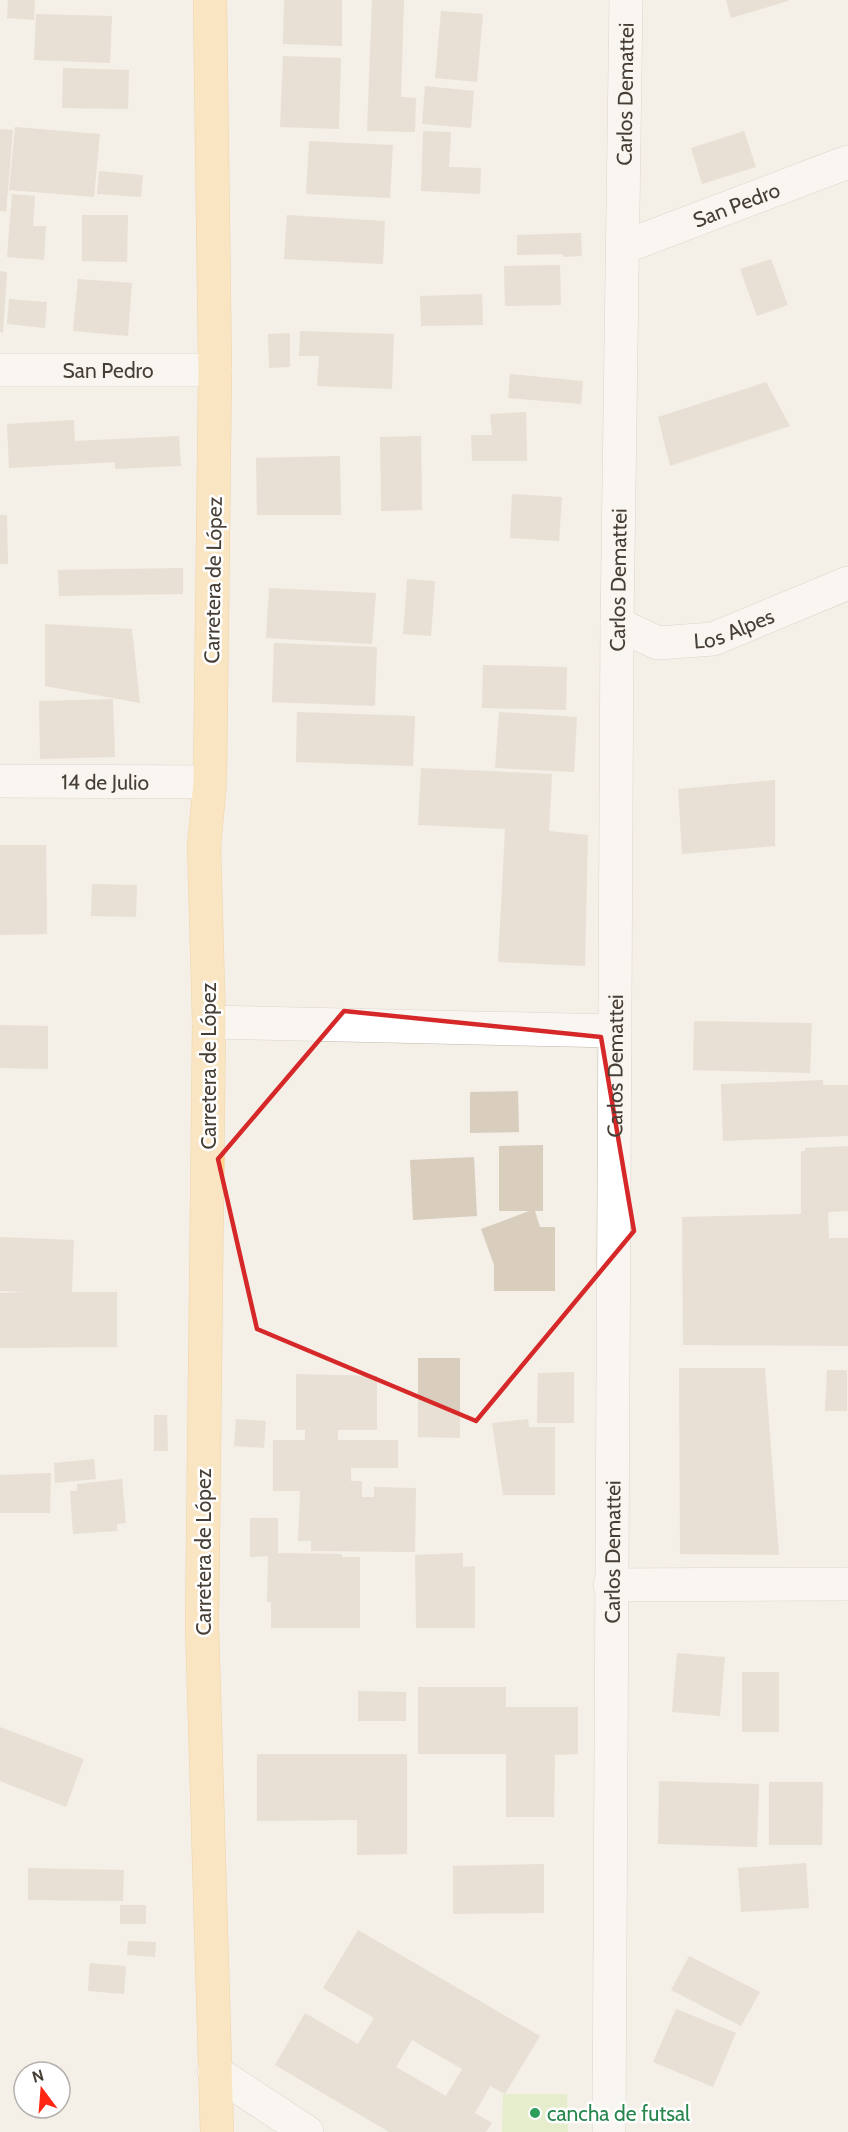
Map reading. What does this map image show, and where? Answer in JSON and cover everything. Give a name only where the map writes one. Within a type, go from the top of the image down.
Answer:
[{"type":"main road","name":"Carretera de López","points":[[210,0],[215,370],[210,782],[204,846],[209,1022],[202,1625],[217,2132]]},
{"type":"street","name":"Carlos Demattei","points":[[609,2132],[610,1585],[617,624],[626,0]]},
{"type":"street","name":"San Pedro","points":[[624,248],[848,162]]},
{"type":"street","name":"San Pedro","points":[[0,370],[215,370]]},
{"type":"street","name":"Los Alpes","points":[[617,624],[658,643],[713,639],[848,583]]},
{"type":"street","name":"14 de Julio","points":[[0,781],[210,782]]},
{"type":"street","points":[[209,1022],[615,1031]]},
{"type":"street","points":[[610,1585],[848,1584]]},
{"type":"street","points":[[214,2071],[307,2132]]},
{"type":"highlighted area","points":[[344,1011],[601,1037],[634,1231],[476,1421],[257,1329],[218,1159]]},
{"type":"green space","name":"cancha de futsal","points":[[503,2094],[567,2094],[568,2132],[502,2132]]},
{"type":"building","points":[[8,0],[35,0],[34,20],[7,18]]},
{"type":"building","points":[[284,0],[342,0],[342,46],[283,44]]},
{"type":"building","points":[[372,0],[404,0],[401,97],[416,98],[415,132],[367,131]]},
{"type":"building","points":[[726,0],[788,0],[788,1],[731,18]]},
{"type":"building","points":[[441,11],[483,14],[477,82],[435,78]]},
{"type":"building","points":[[36,14],[112,16],[110,63],[34,60]]},
{"type":"building","points":[[283,56],[341,58],[339,129],[280,127]]},
{"type":"building","points":[[63,68],[129,70],[128,109],[62,108]]},
{"type":"building","points":[[425,86],[474,91],[471,128],[422,124]]},
{"type":"building","points":[[15,127],[100,134],[94,197],[9,190]]},
{"type":"building","points":[[0,129],[13,130],[6,212],[0,211]]},
{"type":"building","points":[[423,131],[451,132],[449,167],[481,168],[480,194],[421,191]]},
{"type":"building","points":[[744,131],[756,167],[702,184],[691,148]]},
{"type":"building","points":[[309,141],[393,145],[390,198],[306,194]]},
{"type":"building","points":[[99,171],[143,175],[141,197],[97,194]]},
{"type":"building","points":[[12,194],[35,196],[33,226],[46,226],[44,260],[7,257]]},
{"type":"building","points":[[82,215],[128,215],[127,262],[82,261]]},
{"type":"building","points":[[287,215],[385,221],[383,264],[284,259]]},
{"type":"building","points":[[581,233],[582,256],[517,255],[517,235]]},
{"type":"building","points":[[771,259],[788,305],[757,316],[740,269]]},
{"type":"building","points":[[560,265],[561,305],[505,306],[504,266]]},
{"type":"building","points":[[0,271],[7,272],[3,333],[0,332]]},
{"type":"building","points":[[78,279],[132,283],[128,336],[73,331]]},
{"type":"building","points":[[482,294],[483,325],[421,326],[420,296]]},
{"type":"building","points":[[9,299],[47,302],[45,328],[7,324]]},
{"type":"building","points":[[300,331],[394,334],[392,389],[317,386],[319,356],[299,356]]},
{"type":"building","points":[[290,333],[290,367],[269,368],[268,334]]},
{"type":"building","points":[[510,374],[583,381],[581,404],[508,398]]},
{"type":"building","points":[[766,382],[790,426],[670,466],[658,417]]},
{"type":"building","points":[[526,412],[527,461],[472,461],[471,435],[492,435],[490,414]]},
{"type":"building","points":[[74,420],[75,441],[179,436],[181,466],[115,469],[115,462],[9,468],[7,424]]},
{"type":"building","points":[[421,436],[422,510],[381,511],[380,437]]},
{"type":"building","points":[[340,456],[341,515],[257,515],[256,458]]},
{"type":"building","points":[[512,494],[562,497],[559,541],[510,538]]},
{"type":"building","points":[[0,515],[7,515],[8,564],[0,564]]},
{"type":"building","points":[[183,568],[183,594],[59,596],[58,570]]},
{"type":"building","points":[[407,579],[435,581],[431,636],[403,634]]},
{"type":"building","points":[[269,588],[376,593],[372,644],[266,638]]},
{"type":"building","points":[[45,624],[132,629],[140,703],[45,686]]},
{"type":"building","points":[[274,643],[377,647],[375,706],[272,702]]},
{"type":"building","points":[[483,665],[567,667],[566,710],[482,708]]},
{"type":"building","points":[[113,699],[115,757],[40,759],[39,701]]},
{"type":"building","points":[[297,712],[415,716],[413,766],[296,762]]},
{"type":"building","points":[[499,712],[577,717],[574,772],[495,768]]},
{"type":"building","points":[[421,768],[552,774],[549,831],[588,835],[585,966],[498,962],[505,829],[418,825]]},
{"type":"building","points":[[775,780],[775,846],[682,854],[678,789]]},
{"type":"building","points":[[0,845],[46,845],[47,934],[0,935]]},
{"type":"building","points":[[92,884],[137,885],[136,917],[91,916]]},
{"type":"building","points":[[694,1021],[812,1023],[810,1073],[693,1070]]},
{"type":"building","points":[[0,1025],[48,1026],[48,1069],[0,1068]]},
{"type":"building","points":[[823,1080],[823,1085],[848,1085],[848,1136],[723,1141],[721,1084]]},
{"type":"building","points":[[518,1091],[519,1132],[470,1133],[470,1092]]},
{"type":"building","points":[[543,1145],[543,1211],[535,1211],[540,1227],[555,1227],[555,1291],[494,1291],[494,1265],[481,1229],[529,1211],[499,1211],[499,1146]]},
{"type":"building","points":[[848,1146],[848,1211],[829,1212],[828,1215],[829,1238],[848,1238],[848,1346],[683,1345],[682,1217],[801,1214],[801,1151],[805,1151],[805,1148]]},
{"type":"building","points":[[474,1157],[477,1216],[413,1220],[410,1160]]},
{"type":"building","points":[[0,1237],[74,1240],[72,1292],[117,1292],[117,1347],[0,1348],[0,1293],[28,1292],[0,1291]]},
{"type":"building","points":[[418,1358],[460,1358],[460,1438],[418,1437]]},
{"type":"building","points":[[679,1368],[765,1368],[779,1555],[680,1554]]},
{"type":"building","points":[[827,1370],[847,1370],[847,1411],[825,1411]]},
{"type":"building","points":[[574,1372],[574,1423],[537,1423],[538,1373]]},
{"type":"building","points":[[296,1374],[377,1376],[377,1430],[338,1430],[338,1440],[398,1440],[398,1468],[351,1468],[351,1481],[362,1481],[362,1497],[374,1497],[374,1487],[416,1488],[415,1552],[311,1551],[311,1541],[298,1541],[300,1491],[273,1491],[273,1440],[305,1440],[305,1430],[296,1430]]},
{"type":"building","points":[[154,1415],[167,1415],[168,1451],[154,1451]]},
{"type":"building","points":[[236,1419],[266,1421],[264,1448],[234,1446]]},
{"type":"building","points":[[528,1419],[529,1427],[555,1427],[555,1495],[503,1495],[492,1423]]},
{"type":"building","points":[[94,1459],[96,1479],[55,1483],[54,1463]]},
{"type":"building","points":[[51,1473],[50,1513],[0,1513],[0,1475]]},
{"type":"building","points":[[122,1479],[126,1523],[117,1524],[117,1531],[73,1534],[70,1491],[77,1491],[77,1484]]},
{"type":"building","points":[[250,1518],[278,1518],[278,1553],[342,1554],[342,1557],[360,1557],[360,1628],[271,1628],[271,1602],[267,1602],[268,1556],[250,1557]]},
{"type":"building","points":[[463,1553],[463,1567],[475,1566],[475,1628],[416,1628],[415,1555]]},
{"type":"building","points":[[677,1653],[725,1657],[720,1716],[672,1712]]},
{"type":"building","points":[[742,1672],[779,1672],[779,1732],[742,1732]]},
{"type":"building","points":[[418,1687],[506,1687],[506,1707],[578,1707],[578,1754],[555,1755],[554,1817],[506,1817],[506,1754],[418,1754]]},
{"type":"building","points":[[358,1691],[406,1692],[406,1721],[358,1721]]},
{"type":"building","points":[[0,1727],[84,1759],[66,1807],[0,1781]]},
{"type":"building","points":[[257,1754],[407,1754],[407,1854],[357,1855],[357,1820],[257,1821]]},
{"type":"building","points":[[659,1781],[759,1784],[757,1847],[658,1844]]},
{"type":"building","points":[[769,1782],[823,1782],[822,1845],[769,1845]]},
{"type":"building","points":[[806,1863],[809,1908],[741,1912],[738,1868]]},
{"type":"building","points":[[544,1864],[544,1913],[453,1914],[453,1866]]},
{"type":"building","points":[[28,1868],[124,1870],[123,1901],[28,1900]]},
{"type":"building","points":[[120,1905],[146,1905],[146,1924],[120,1924]]},
{"type":"building","points":[[358,1930],[540,2036],[505,2094],[490,2086],[475,2113],[492,2123],[486,2132],[389,2132],[275,2065],[305,2013],[358,2044],[374,2018],[323,1988]],"holes":[[[412,2040],[462,2069],[446,2096],[396,2067]]]},
{"type":"building","points":[[128,1941],[156,1942],[155,1957],[127,1955]]},
{"type":"building","points":[[689,1956],[760,1992],[741,2026],[671,1990]]},
{"type":"building","points":[[90,1963],[126,1966],[124,1994],[88,1991]]},
{"type":"building","points":[[676,2009],[736,2033],[713,2087],[653,2062]]},
{"type":"place","name":"cancha de futsal","points":[[535,2113]]}]
